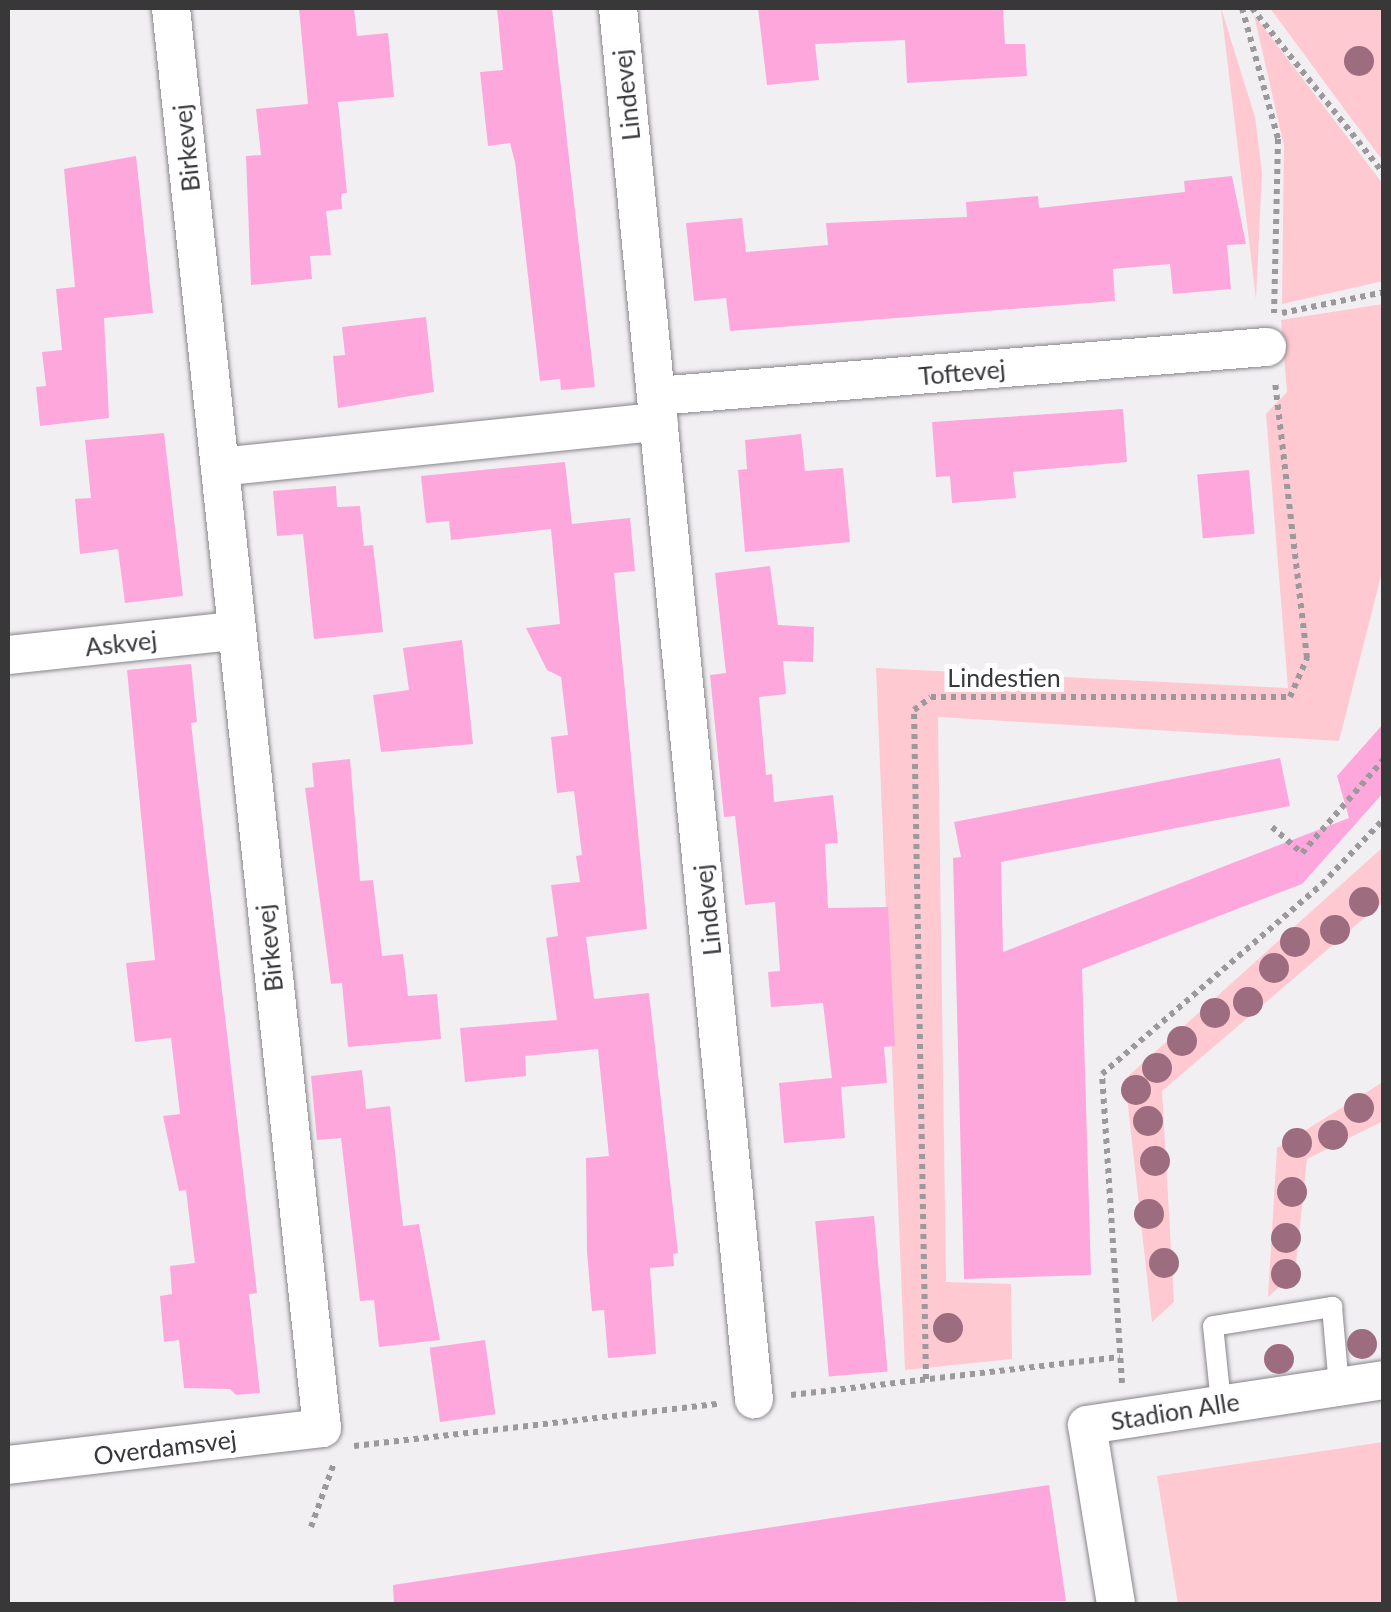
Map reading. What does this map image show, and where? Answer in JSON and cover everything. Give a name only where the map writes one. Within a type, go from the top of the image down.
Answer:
[{"type":"street","name":"Birkevej","points":[[171,8],[234,631],[330,1438]]},
{"type":"street","name":"Lindevej","points":[[618,8],[754,1400]]},
{"type":"street","name":"Toftevej","points":[[657,409],[1270,331]]},
{"type":"street","points":[[220,466],[429,444],[657,409]]},
{"type":"street","name":"Askvej","points":[[8,654],[234,631]]},
{"type":"street","name":"Stadion Alle","points":[[1116,1604],[1087,1425],[1384,1380]]},
{"type":"street","name":"Overdamsvej","points":[[8,1465],[330,1438]]},
{"type":"lane","points":[[1221,1403],[1213,1326],[1332,1307],[1340,1387]]},
{"type":"path","points":[[1242,8],[1278,139],[1270,331],[1384,292]]},
{"type":"path","points":[[1252,8],[1384,174]]},
{"type":"path","name":"Lindestien","points":[[926,1379],[914,710],[930,698],[1290,697],[1307,658],[1270,331]]},
{"type":"path","points":[[1272,827],[1302,853],[1384,758]]},
{"type":"path","points":[[1124,1419],[1102,1074],[1322,884],[1384,818]]},
{"type":"path","points":[[311,1527],[330,1438]]},
{"type":"shaded area","points":[[1221,8],[1255,117],[1262,173],[1256,299]]},
{"type":"shaded area","points":[[1270,8],[1383,8],[1383,161],[1348,114]]},
{"type":"shaded area","points":[[1254,15],[1383,184],[1383,281],[1282,304],[1284,146]]},
{"type":"shaded area","points":[[1383,304],[1383,568],[1339,741],[938,717],[946,1282],[1011,1284],[1012,1359],[905,1370],[876,668],[1288,688],[1266,414],[1287,392],[1281,320]]},
{"type":"shaded area","points":[[1383,847],[1383,902],[1162,1091],[1174,1302],[1152,1322],[1125,1079]]},
{"type":"shaded area","points":[[1383,1082],[1383,1121],[1307,1159],[1295,1273],[1268,1297],[1277,1148]]},
{"type":"shaded area","points":[[1383,1442],[1383,1604],[1178,1604],[1157,1476]]},
{"type":"building","points":[[299,8],[354,8],[357,36],[388,33],[394,97],[338,102],[347,193],[341,194],[342,209],[326,211],[331,255],[310,256],[312,279],[251,285],[246,156],[261,155],[256,109],[308,104]]},
{"type":"building","points":[[497,8],[552,8],[595,387],[561,390],[560,379],[540,381],[515,162],[510,143],[488,146],[480,72],[503,70]]},
{"type":"building","points":[[758,8],[1003,8],[1005,44],[1025,44],[1027,76],[907,83],[905,40],[815,44],[819,80],[767,85]]},
{"type":"building","points":[[136,156],[153,313],[104,318],[109,418],[40,426],[36,387],[46,386],[42,352],[62,350],[56,289],[75,287],[64,169]]},
{"type":"building","points":[[1232,176],[1246,244],[1227,245],[1231,289],[1173,294],[1170,264],[1113,269],[1115,301],[730,331],[726,298],[694,301],[686,223],[742,218],[746,252],[828,245],[826,223],[967,217],[966,202],[1038,196],[1039,208],[1185,192],[1184,181]]},
{"type":"building","points":[[426,317],[434,392],[338,408],[333,356],[345,355],[342,327]]},
{"type":"building","points":[[1123,409],[1127,462],[1013,472],[1016,498],[952,503],[950,476],[936,477],[932,422]]},
{"type":"building","points":[[164,433],[183,596],[125,603],[118,549],[80,554],[75,499],[91,498],[85,440]]},
{"type":"building","points":[[801,434],[805,471],[843,468],[850,542],[745,552],[738,470],[747,469],[745,440]]},
{"type":"building","points":[[565,462],[572,524],[630,518],[635,571],[614,573],[647,929],[586,937],[594,999],[649,993],[678,1253],[673,1254],[674,1266],[650,1268],[656,1354],[608,1358],[604,1310],[592,1311],[587,1252],[586,1158],[609,1156],[598,1049],[525,1056],[526,1076],[465,1082],[460,1028],[557,1020],[546,938],[558,936],[551,885],[580,882],[576,856],[582,855],[574,791],[557,793],[551,737],[568,735],[561,677],[547,670],[526,628],[560,624],[551,529],[451,540],[449,521],[426,523],[421,476]]},
{"type":"building","points":[[1249,470],[1255,534],[1203,538],[1197,475]]},
{"type":"building","points":[[336,486],[337,507],[360,506],[364,546],[373,545],[383,632],[314,639],[303,534],[277,536],[273,491]]},
{"type":"building","points":[[770,566],[778,625],[814,627],[813,662],[783,661],[786,694],[759,697],[766,775],[772,774],[774,802],[833,795],[838,843],[825,844],[828,908],[888,907],[895,1046],[884,1047],[887,1083],[841,1087],[845,1138],[784,1143],[779,1083],[832,1078],[823,1003],[771,1007],[768,972],[780,971],[775,902],[745,905],[735,816],[724,817],[710,675],[726,673],[715,573]]},
{"type":"building","points":[[462,640],[473,744],[381,752],[373,695],[409,690],[403,648]]},
{"type":"building","points":[[191,664],[197,722],[191,723],[257,1293],[249,1294],[260,1393],[236,1395],[230,1389],[184,1388],[179,1340],[164,1342],[160,1296],[172,1294],[170,1266],[195,1263],[186,1190],[179,1191],[163,1116],[180,1114],[171,1038],[135,1042],[126,963],[155,960],[127,670]]},
{"type":"building","points":[[1384,723],[1384,792],[1302,884],[1082,969],[1091,1275],[964,1279],[953,858],[961,857],[954,822],[1280,758],[1290,806],[1001,862],[1003,952],[1349,818],[1337,776]]},
{"type":"building","points":[[350,759],[360,881],[373,880],[382,956],[403,954],[408,996],[437,994],[441,1039],[348,1047],[342,983],[331,984],[305,788],[314,787],[312,763]]},
{"type":"building","points":[[362,1070],[366,1109],[390,1106],[403,1226],[419,1224],[440,1340],[379,1347],[374,1300],[360,1301],[341,1138],[317,1140],[311,1076]]},
{"type":"building","points":[[874,1216],[888,1371],[829,1377],[815,1221]]},
{"type":"building","points":[[485,1340],[495,1414],[440,1422],[430,1348]]},
{"type":"building","points":[[1049,1485],[1066,1601],[394,1604],[393,1585]]}]
